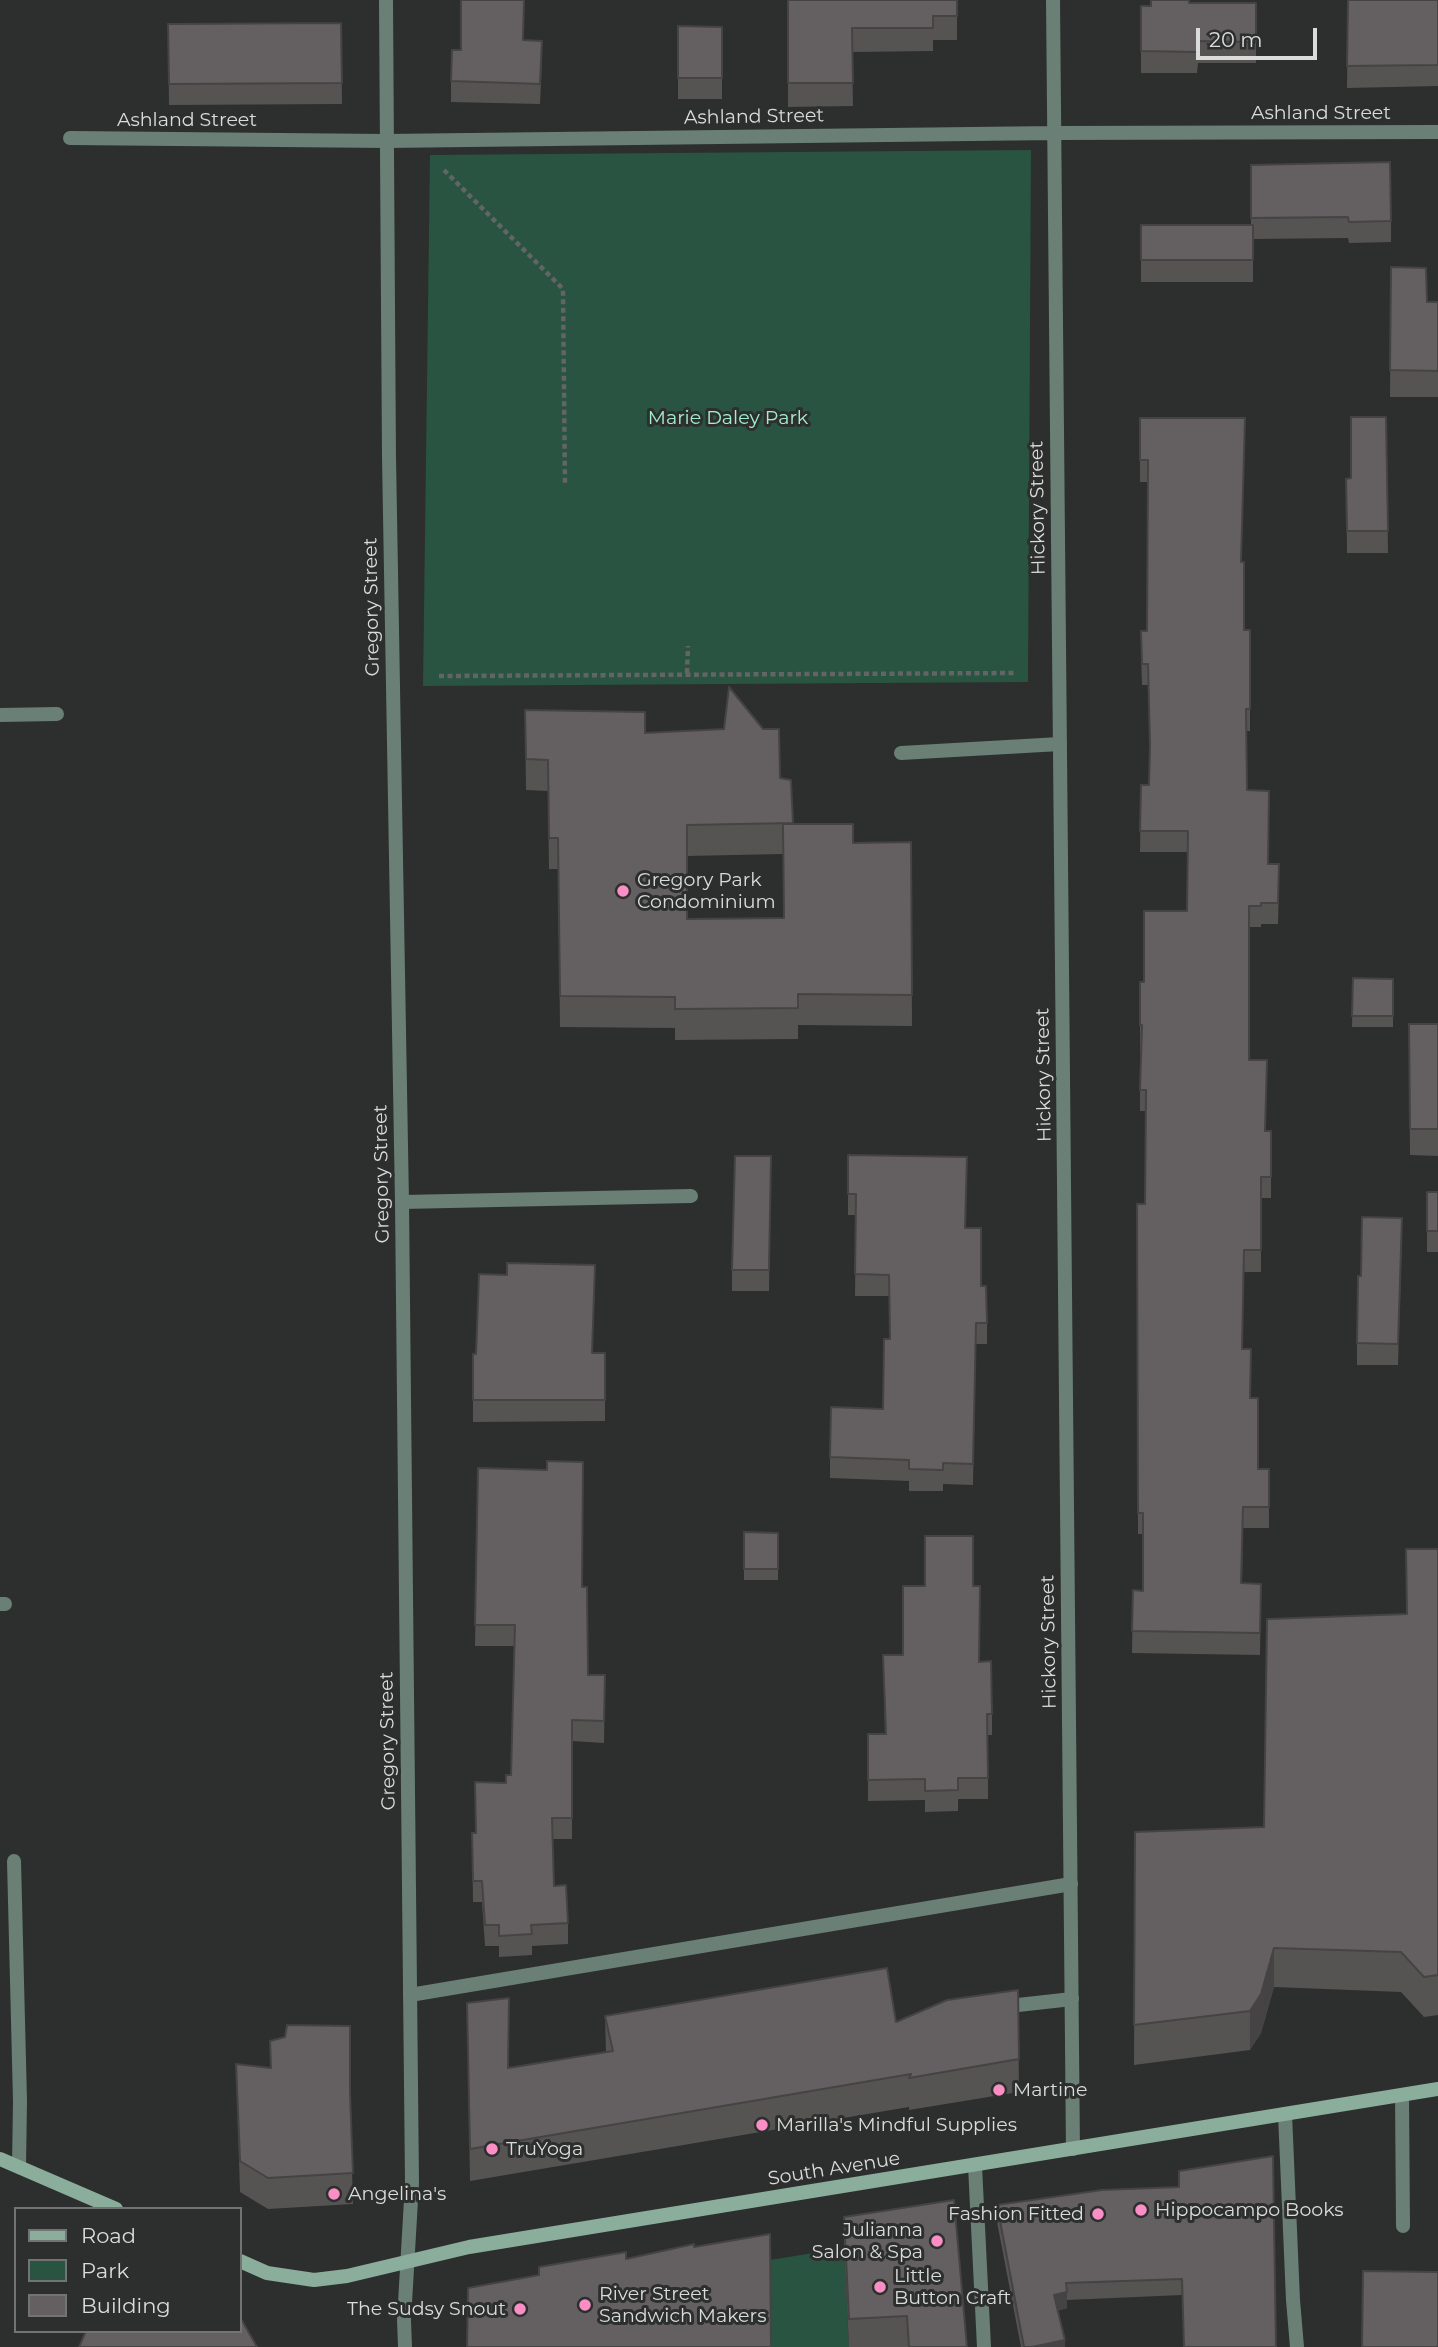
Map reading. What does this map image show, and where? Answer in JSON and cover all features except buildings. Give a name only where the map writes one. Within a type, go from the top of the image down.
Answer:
[{"type":"main road","name":"South Avenue","points":[[242,2263],[267,2273],[314,2280],[347,2276],[469,2247],[1438,2089]]},
{"type":"main road","points":[[0,2160],[111,2207]]},
{"type":"street","name":"Gregory Street","points":[[386,0],[412,2183],[404,2320],[405,2347]]},
{"type":"street","name":"Hickory Street","points":[[1054,0],[1073,2149]]},
{"type":"street","name":"Ashland Street","points":[[70,138],[386,141],[1054,133],[1438,132]]},
{"type":"street","points":[[0,715],[57,714]]},
{"type":"street","points":[[901,752],[1060,744]]},
{"type":"street","points":[[402,1202],[691,1196]]},
{"type":"street","points":[[14,1861],[19,2167]]},
{"type":"street","points":[[410,1995],[1070,1884]]},
{"type":"street","points":[[988,2008],[1072,1998]]},
{"type":"street","points":[[1402,2095],[1403,2226]]},
{"type":"street","points":[[1285,2114],[1297,2347]]},
{"type":"street","points":[[975,2166],[984,2347]]},
{"type":"path","points":[[436,162],[563,289],[565,486]]},
{"type":"path","points":[[687,673],[688,646]]},
{"type":"path","points":[[439,676],[1016,673]]},
{"type":"green space","name":"Marie Daley Park","points":[[1031,150],[1028,682],[423,686],[430,155]]},
{"type":"green space","points":[[844,2248],[849,2347],[771,2347],[770,2260]]},
{"type":"place","name":"Gregory Park Condominium","points":[[623,891]]},
{"type":"place","name":"Martine","points":[[999,2090]]},
{"type":"place","name":"Marilla's Mindful Supplies","points":[[762,2125]]},
{"type":"place","name":"TruYoga","points":[[492,2149]]},
{"type":"place","name":"Angelina's","points":[[334,2194]]},
{"type":"place","name":"Hippocampo Books","points":[[1141,2210]]},
{"type":"place","name":"Fashion Fitted","points":[[1098,2214]]},
{"type":"place","name":"Julianna Salon & Spa","points":[[937,2241]]},
{"type":"place","name":"Little Button Craft","points":[[880,2287]]},
{"type":"place","name":"River Street Sandwich Makers","points":[[585,2305]]},
{"type":"place","name":"The Sudsy Snout","points":[[520,2309]]}]
